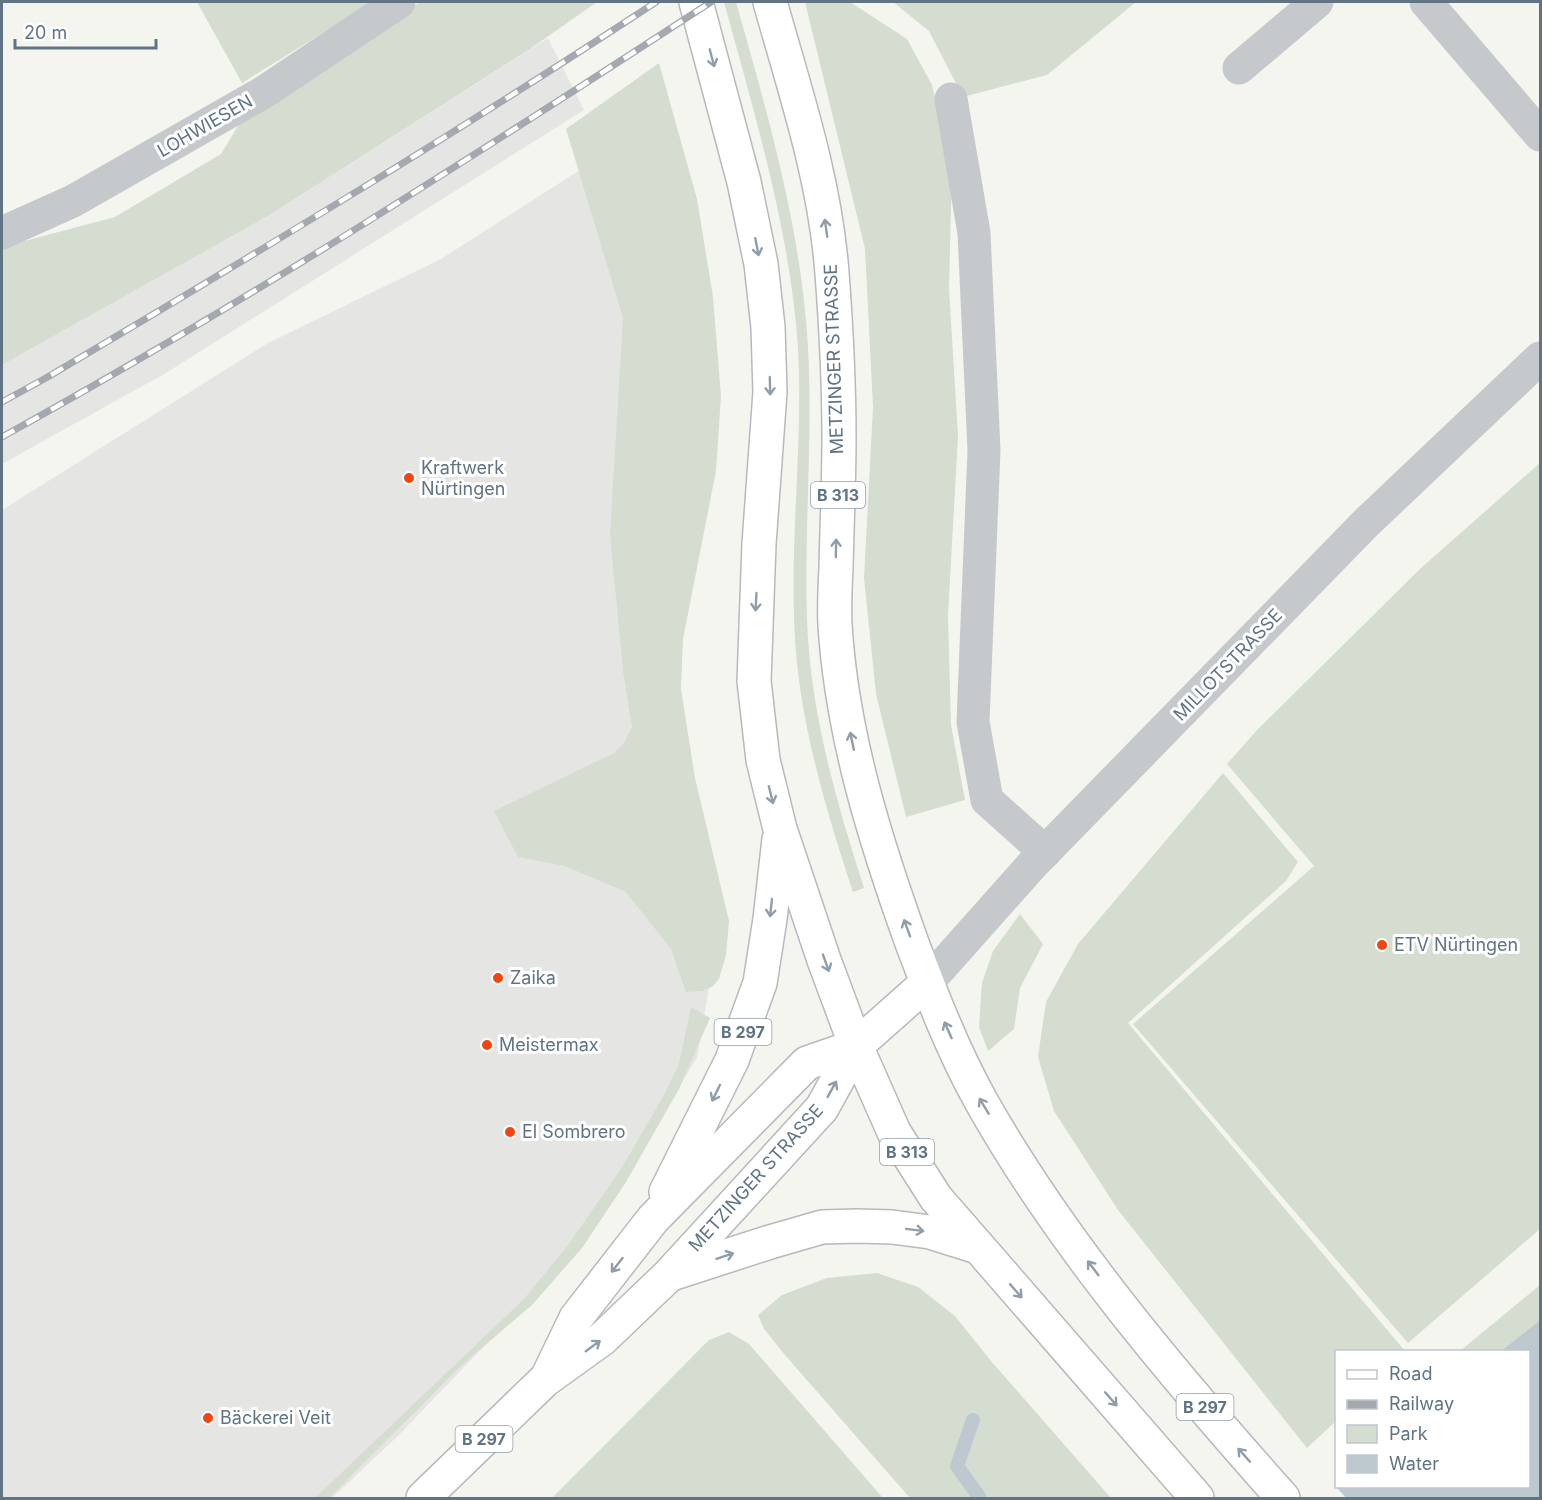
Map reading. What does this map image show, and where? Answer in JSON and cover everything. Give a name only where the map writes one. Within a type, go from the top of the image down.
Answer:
[{"type":"main road","name":"B 313","points":[[696,2],[744,182],[761,264],[768,327],[770,392],[759,543],[754,681],[763,760],[780,829],[824,960],[856,1046],[894,1132],[936,1198],[978,1246]]},
{"type":"main road","name":"METZINGER STRASSE","points":[[423,1498],[545,1380],[602,1339],[669,1275],[822,1108],[856,1046],[927,983],[888,877],[862,788],[843,699],[834,622],[839,433],[832,270],[818,176],[795,85],[770,2]]},
{"type":"main road","name":"B 297","points":[[653,1219],[732,1060],[760,983],[780,829]]},
{"type":"main road","name":"B 313","points":[[927,983],[968,1077]]},
{"type":"main road","name":"METZINGER STRASSE","points":[[545,1380],[576,1318],[653,1219],[807,1063],[856,1046]]},
{"type":"main road","name":"B 297","points":[[968,1077],[1029,1178],[1078,1248],[1128,1314],[1283,1498]]},
{"type":"main road","name":"B 297","points":[[669,1275],[822,1227],[856,1226],[930,1232],[978,1246]]},
{"type":"main road","points":[[978,1246],[1197,1498]]},
{"type":"street","name":"LOHWIESEN","points":[[2,233],[73,201],[264,92],[399,2]]},
{"type":"street","points":[[1239,68],[1317,2]]},
{"type":"street","points":[[1426,2],[1540,135]]},
{"type":"street","points":[[951,99],[974,233],[984,450],[973,722],[987,800],[1045,852]]},
{"type":"street","name":"MILLOTSTRASSE","points":[[927,983],[1045,852],[1366,523],[1540,358]]},
{"type":"shaded area","points":[[548,38],[584,110],[166,373],[2,464],[2,365],[268,216]]},
{"type":"shaded area","points":[[580,170],[634,319],[628,624],[718,935],[697,1058],[582,1244],[399,1435],[332,1498],[2,1498],[2,510],[268,343],[441,259]]},
{"type":"green space","points":[[197,2],[373,2],[242,83]]},
{"type":"green space","points":[[420,2],[597,2],[530,49],[268,216],[2,365],[2,247],[115,217],[221,154],[244,116]]},
{"type":"green space","points":[[724,2],[736,2],[771,129],[791,215],[798,259],[808,347],[809,381],[806,585],[809,653],[813,688],[826,755],[864,888],[853,892],[813,757],[796,652],[794,550],[799,382],[794,304],[770,174]]},
{"type":"green space","points":[[805,2],[850,2],[907,39],[932,85],[952,168],[949,288],[958,436],[948,615],[951,725],[965,800],[906,817],[876,694],[864,578],[873,407],[865,249]]},
{"type":"green space","points":[[893,2],[1136,2],[1047,75],[963,97],[929,31]]},
{"type":"green space","points":[[659,63],[697,199],[713,297],[721,396],[716,471],[683,639],[681,689],[695,778],[729,921],[726,955],[719,979],[713,986],[703,991],[686,992],[671,949],[626,892],[565,866],[518,857],[494,811],[614,753],[624,743],[632,727],[623,671],[610,535],[623,318],[566,129]]},
{"type":"green space","name":"ETV Nürtingen","points":[[1540,463],[1540,1229],[1408,1343],[1133,1024],[1314,866],[1227,764],[1257,730],[1421,568]]},
{"type":"green space","points":[[1223,773],[1298,862],[1286,881],[1128,1023],[1404,1350],[1335,1350],[1335,1422],[1307,1448],[1118,1210],[1054,1111],[1038,1057],[1046,1002],[1078,944]]},
{"type":"green space","points":[[1020,914],[1043,944],[1020,988],[1014,1029],[988,1051],[979,1027],[982,983],[993,951]]},
{"type":"green space","points":[[691,1007],[710,1018],[679,1089],[626,1182],[582,1248],[532,1305],[462,1365],[329,1498],[315,1498],[525,1298],[568,1245],[621,1169],[664,1095],[679,1064]]},
{"type":"green space","points":[[877,1273],[918,1287],[955,1316],[991,1361],[1111,1498],[910,1498],[785,1355],[764,1329],[758,1315],[782,1295],[827,1278]]},
{"type":"green space","points":[[1540,1285],[1540,1320],[1502,1350],[1461,1350]]},
{"type":"green space","points":[[729,1332],[749,1344],[883,1498],[552,1498],[709,1340]]},
{"type":"water","points":[[1540,1320],[1540,1498],[1316,1498],[1335,1484],[1335,1488],[1530,1488],[1530,1350],[1502,1350]]},
{"type":"pier","points":[[1332,1482],[1346,1498],[1313,1498]]},
{"type":"waterway","points":[[973,1420],[957,1466],[980,1498]]},
{"type":"railway","points":[[2,402],[46,378],[354,193],[506,99],[656,2]]},
{"type":"railway","points":[[2,437],[183,334],[361,226],[711,2]]},
{"type":"place","name":"Kraftwerk Nürtingen","points":[[409,478]]},
{"type":"place","name":"ETV Nürtingen","points":[[1382,945]]},
{"type":"place","name":"Zaika","points":[[498,978]]},
{"type":"place","name":"Meistermax","points":[[487,1045]]},
{"type":"place","name":"El Sombrero","points":[[510,1132]]},
{"type":"place","name":"Bäckerei Veit","points":[[208,1418]]}]
